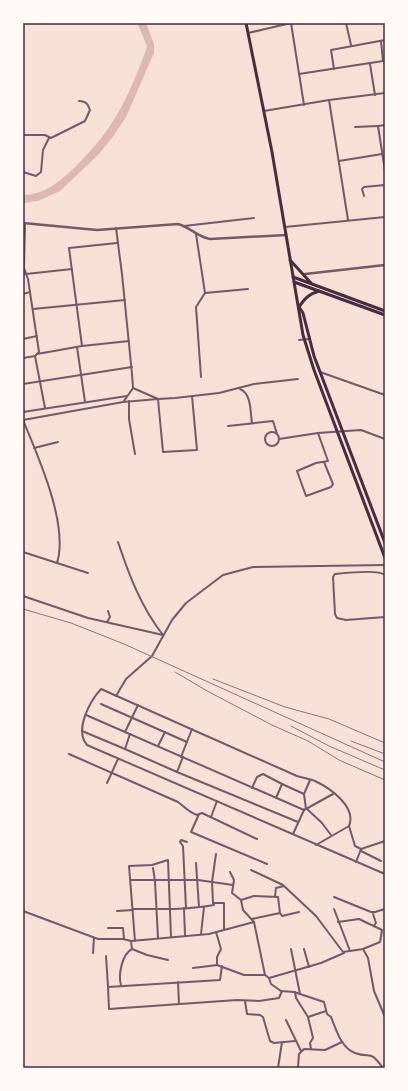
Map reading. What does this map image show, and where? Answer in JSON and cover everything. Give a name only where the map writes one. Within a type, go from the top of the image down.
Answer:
[{"type":"main road","points":[[246,23],[264,111],[293,277],[314,370],[385,558]]},
{"type":"main road","points":[[290,260],[312,283]]},
{"type":"main road","points":[[293,277],[385,310]]},
{"type":"main road","points":[[294,282],[385,315]]},
{"type":"main road","points":[[300,306],[311,293],[320,291]]},
{"type":"main road","points":[[307,339],[385,543]]},
{"type":"main road","points":[[314,370],[320,370]]},
{"type":"street","points":[[248,33],[292,23],[304,105]]},
{"type":"street","points":[[346,23],[351,46]]},
{"type":"street","points":[[334,69],[332,50],[385,40]]},
{"type":"street","points":[[299,74],[383,61],[381,41]]},
{"type":"street","points":[[370,64],[375,95]]},
{"type":"street","points":[[264,111],[329,100],[385,93]]},
{"type":"street","points":[[329,100],[348,220]]},
{"type":"street","points":[[23,135],[45,135],[48,138],[58,136],[85,121],[90,110],[88,104],[84,101],[79,101]]},
{"type":"street","points":[[355,127],[385,125]]},
{"type":"street","points":[[378,126],[385,171]]},
{"type":"street","points":[[23,172],[36,176],[41,172],[44,150],[48,138]]},
{"type":"street","points":[[339,161],[382,154]]},
{"type":"street","points":[[364,196],[362,189],[364,187],[385,185]]},
{"type":"street","points":[[285,228],[385,217]]},
{"type":"street","points":[[184,226],[254,218]]},
{"type":"street","points":[[35,355],[39,352],[30,292],[24,268],[24,223],[97,230],[178,224],[184,226],[201,238],[210,239],[286,235]]},
{"type":"street","points":[[116,228],[125,300],[133,388],[124,402]]},
{"type":"street","points":[[196,234],[205,293],[196,307],[201,377]]},
{"type":"street","points":[[82,346],[69,248],[117,243]]},
{"type":"street","points":[[305,274],[385,265]]},
{"type":"street","points":[[23,273],[72,270]]},
{"type":"street","points":[[205,293],[248,289]]},
{"type":"street","points":[[23,294],[30,292]]},
{"type":"street","points":[[32,310],[125,300]]},
{"type":"street","points":[[23,339],[37,336]]},
{"type":"street","points":[[299,340],[307,339]]},
{"type":"street","points":[[23,358],[82,346],[129,341]]},
{"type":"street","points":[[77,347],[85,402]]},
{"type":"street","points":[[35,355],[45,408]]},
{"type":"street","points":[[23,384],[132,367]]},
{"type":"street","points":[[320,370],[385,395]]},
{"type":"street","points":[[57,563],[60,554],[56,509],[23,420],[129,401],[192,396],[240,389],[254,384],[298,379]]},
{"type":"street","points":[[133,388],[158,399]]},
{"type":"street","points":[[240,389],[246,392],[248,396],[252,423]]},
{"type":"street","points":[[140,400],[147,395]]},
{"type":"street","points":[[23,412],[127,396]]},
{"type":"street","points":[[158,399],[163,452],[197,450],[192,396]]},
{"type":"street","points":[[129,401],[129,419],[134,454]]},
{"type":"street","points":[[228,426],[273,421],[279,439]]},
{"type":"street","points":[[277,434],[272,432],[267,434],[266,442],[269,445],[275,445],[279,439],[318,433],[361,430],[385,439]]},
{"type":"street","points":[[318,433],[328,461],[316,463],[297,472],[306,496],[331,487],[333,484],[324,462]]},
{"type":"street","points":[[34,448],[58,442]]},
{"type":"street","points":[[118,542],[129,576],[151,619],[163,636]]},
{"type":"street","points":[[23,552],[88,573]]},
{"type":"street","points":[[116,696],[126,679],[152,656],[172,620],[186,603],[223,575],[253,567],[385,565]]},
{"type":"street","points":[[385,576],[380,572],[335,574],[333,577],[335,614],[337,618],[346,620],[385,617]]},
{"type":"street","points":[[23,596],[88,618],[163,636]]},
{"type":"street","points":[[107,622],[110,617],[108,612]]},
{"type":"street","points":[[154,633],[160,630]]},
{"type":"street","points":[[382,861],[355,846],[349,826],[350,811],[347,806],[334,794],[317,782],[297,776],[101,689],[91,702],[82,731],[83,740],[87,745],[385,874]]},
{"type":"street","points":[[101,704],[187,742]]},
{"type":"street","points":[[125,732],[138,705]]},
{"type":"street","points":[[86,715],[252,788],[306,809],[322,823],[331,836]]},
{"type":"street","points":[[177,772],[192,729]]},
{"type":"street","points":[[82,731],[298,822]]},
{"type":"street","points":[[158,746],[165,732]]},
{"type":"street","points":[[125,749],[130,734]]},
{"type":"street","points":[[69,754],[178,802],[186,810],[199,814],[202,813],[257,839]]},
{"type":"street","points":[[107,783],[118,758]]},
{"type":"street","points":[[252,788],[256,777],[260,774],[304,794]]},
{"type":"street","points":[[306,809],[304,794],[310,780]]},
{"type":"street","points":[[276,798],[282,784]]},
{"type":"street","points":[[293,834],[306,809],[334,794]]},
{"type":"street","points":[[211,817],[217,801]]},
{"type":"street","points":[[199,814],[191,832],[240,854],[267,864]]},
{"type":"street","points":[[316,845],[349,826]]},
{"type":"street","points":[[185,935],[183,846],[180,842],[181,840],[187,842]]},
{"type":"street","points":[[356,862],[361,850],[385,841]]},
{"type":"street","points":[[213,903],[212,882],[216,854]]},
{"type":"street","points":[[135,941],[129,866],[152,865],[168,860],[171,937]]},
{"type":"street","points":[[196,862],[199,907]]},
{"type":"street","points":[[153,868],[158,938]]},
{"type":"street","points":[[251,870],[284,886],[316,916],[345,953]]},
{"type":"street","points":[[230,872],[234,880],[232,893],[241,900],[243,910],[254,922],[264,975]]},
{"type":"street","points":[[131,880],[198,880],[233,885]]},
{"type":"street","points":[[280,913],[279,901],[275,896],[276,888],[284,886]]},
{"type":"street","points":[[241,900],[254,896],[275,896]]},
{"type":"street","points":[[334,897],[371,912],[385,909]]},
{"type":"street","points":[[116,912],[133,909],[171,910],[204,907],[214,905],[213,903],[224,903],[224,930]]},
{"type":"street","points":[[201,934],[204,907]]},
{"type":"street","points":[[334,909],[350,951]]},
{"type":"street","points":[[23,911],[94,938],[104,940],[124,939],[135,941],[201,934],[216,932],[254,922]]},
{"type":"street","points":[[252,919],[280,913],[282,916],[299,912]]},
{"type":"street","points":[[373,914],[376,923],[374,926]]},
{"type":"street","points":[[269,978],[295,972],[350,951],[363,949],[380,942],[382,930],[374,926],[359,919],[338,922]]},
{"type":"street","points":[[108,928],[123,928],[124,939]]},
{"type":"street","points":[[216,932],[221,949],[217,957],[217,965]]},
{"type":"street","points":[[93,953],[94,938]]},
{"type":"street","points":[[131,941],[132,949]]},
{"type":"street","points":[[132,949],[147,955],[168,960]]},
{"type":"street","points":[[122,986],[120,985],[123,958],[127,952],[132,949]]},
{"type":"street","points":[[291,949],[300,994]]},
{"type":"street","points":[[304,949],[309,967]]},
{"type":"street","points":[[363,949],[368,958],[374,991],[385,1017]]},
{"type":"street","points":[[106,956],[109,1009],[271,1000],[279,998],[282,992]]},
{"type":"street","points":[[193,968],[217,965],[244,975],[264,975],[269,978],[271,984],[282,992],[295,992],[324,1002],[342,1042],[346,1047],[356,1054],[373,1056],[383,1067],[385,1065]]},
{"type":"street","points":[[108,987],[220,980],[222,966]]},
{"type":"street","points":[[178,982],[179,1004]]},
{"type":"street","points":[[295,992],[296,998],[308,1017],[313,1038],[310,1043],[311,1049]]},
{"type":"street","points":[[245,1001],[247,1014],[263,1017],[270,1041],[295,1041]]},
{"type":"street","points":[[308,1017],[327,1011]]},
{"type":"street","points":[[286,1020],[301,1051],[298,1067]]},
{"type":"street","points":[[278,1068],[282,1042]]},
{"type":"street","points":[[301,1051],[311,1049],[324,1050],[342,1042]]},
{"type":"shaded area","points":[[137,23],[146,23],[154,44],[154,53],[126,117],[98,155],[60,191],[38,201],[23,203],[23,195],[45,190],[63,178],[88,153],[109,128],[125,101],[147,46]]},
{"type":"railway","points":[[23,609],[71,623],[124,644],[385,762]]},
{"type":"railway","points":[[175,672],[209,692],[272,725],[308,741],[339,760],[385,780]]},
{"type":"railway","points":[[213,679],[285,707],[329,719],[385,743]]},
{"type":"railway","points":[[291,726],[329,746],[385,770]]},
{"type":"railway","points":[[351,741],[385,754]]}]
